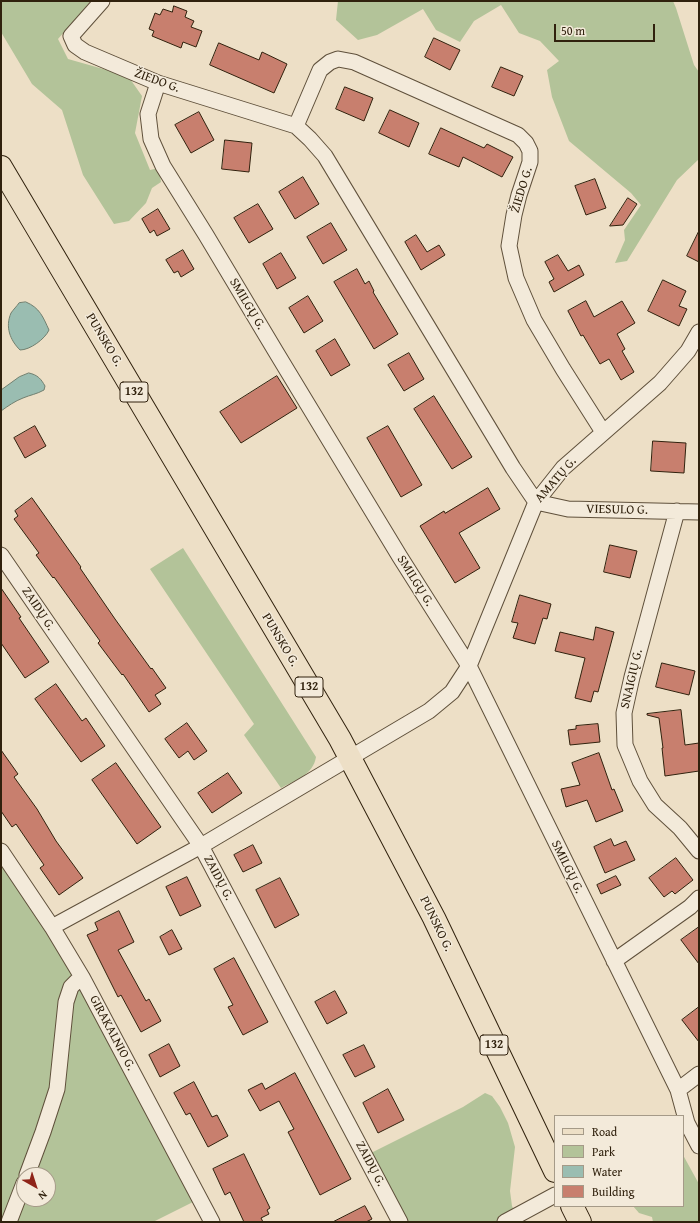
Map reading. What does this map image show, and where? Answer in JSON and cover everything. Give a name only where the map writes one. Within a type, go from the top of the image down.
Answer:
[{"type":"main road","name":"PUNSKO G.","points":[[1,167],[350,757],[434,918],[554,1169]]},
{"type":"main road","points":[[572,1207],[580,1222]]},
{"type":"street","name":"ŽIEDO G.","points":[[102,1],[71,36],[75,45],[85,52],[158,83],[296,126],[325,156],[513,468],[536,502]]},
{"type":"street","name":"ŽIEDO G.","points":[[296,126],[320,70],[330,62],[338,59],[354,62],[518,135],[526,142],[530,151],[530,162],[519,195],[509,246],[516,278],[534,320],[603,432]]},
{"type":"street","name":"SMILGŲ G.","points":[[158,83],[148,114],[151,139],[163,166],[396,550],[469,666],[678,1090],[688,1123],[699,1146]]},
{"type":"street","name":"AMATŲ G.","points":[[52,927],[201,846],[429,711],[452,692],[469,666],[536,502],[563,468],[660,383],[688,351],[699,332]]},
{"type":"street","name":"VIESULO G.","points":[[536,502],[568,509],[699,512]]},
{"type":"street","name":"SNAIGIŲ G.","points":[[677,511],[632,676],[624,713],[625,745],[640,781],[655,805],[680,828],[699,851]]},
{"type":"street","name":"ZAIDŲ G.","points":[[1,555],[201,846],[400,1222]]},
{"type":"street","name":"GIRAKALNIO G.","points":[[1,852],[52,927],[82,978],[212,1222]]},
{"type":"street","points":[[614,961],[690,907],[699,898]]},
{"type":"street","points":[[30,1167],[58,1090],[66,1002],[71,987],[82,978]]},
{"type":"street","points":[[678,1090],[699,1074]]},
{"type":"street","points":[[505,1222],[554,1196]]},
{"type":"street","points":[[9,1222],[16,1204]]},
{"type":"green space","points":[[1,1],[91,1],[58,39],[68,59],[128,76],[142,96],[135,133],[150,170],[159,168],[161,182],[152,188],[146,203],[129,221],[114,224],[83,175],[62,110],[32,84],[1,32]]},
{"type":"green space","points":[[338,1],[673,1],[694,65],[699,72],[699,159],[677,180],[627,261],[615,263],[625,240],[624,230],[641,205],[631,193],[569,141],[552,97],[547,70],[559,61],[540,41],[519,33],[501,5],[474,21],[460,42],[436,30],[423,9],[377,35],[358,40],[336,20]]},
{"type":"green space","points":[[183,548],[316,757],[308,773],[281,788],[244,735],[254,724],[150,569]]},
{"type":"green space","points":[[1,861],[58,948],[193,1202],[153,1222],[1,1222]]},
{"type":"green space","points":[[485,1093],[492,1096],[500,1107],[508,1123],[515,1147],[510,1191],[512,1206],[519,1222],[406,1222],[371,1153],[463,1107]]},
{"type":"green space","points":[[684,1157],[699,1184],[699,1222],[653,1222],[652,1217],[639,1213],[634,1207],[684,1207]]},
{"type":"water","points":[[26,302],[38,310],[49,330],[37,343],[24,350],[20,350],[11,338],[8,323],[11,313],[19,303]]},
{"type":"water","points":[[29,373],[41,379],[45,386],[44,390],[17,401],[1,411],[1,390],[19,377]]},
{"type":"building","points":[[174,6],[187,11],[185,17],[194,21],[191,27],[202,31],[196,47],[183,42],[181,48],[152,36],[154,31],[149,29],[155,13],[160,15],[163,9],[172,12]]},
{"type":"building","points":[[434,38],[460,50],[450,70],[425,57]]},
{"type":"building","points":[[219,43],[259,60],[262,52],[287,64],[274,93],[210,65]]},
{"type":"building","points":[[501,67],[523,76],[514,96],[492,87]]},
{"type":"building","points":[[345,87],[373,98],[364,121],[336,109]]},
{"type":"building","points":[[390,110],[419,123],[409,147],[379,133]]},
{"type":"building","points":[[199,112],[214,140],[191,153],[175,125]]},
{"type":"building","points":[[441,128],[484,148],[487,144],[513,157],[502,177],[463,157],[459,167],[429,154]]},
{"type":"building","points":[[225,140],[252,143],[249,172],[222,169]]},
{"type":"building","points":[[303,177],[319,204],[295,219],[279,192]]},
{"type":"building","points":[[595,179],[606,208],[586,215],[575,186]]},
{"type":"building","points":[[628,198],[637,204],[623,225],[610,226]]},
{"type":"building","points":[[258,204],[273,229],[249,243],[234,218]]},
{"type":"building","points":[[158,209],[170,229],[157,236],[154,230],[150,233],[142,219]]},
{"type":"building","points":[[331,223],[347,250],[323,264],[307,237]]},
{"type":"building","points":[[699,231],[699,262],[687,256]]},
{"type":"building","points":[[416,235],[427,252],[439,245],[445,255],[421,270],[405,242]]},
{"type":"building","points":[[183,250],[194,269],[181,277],[178,271],[174,273],[166,260]]},
{"type":"building","points":[[281,253],[296,278],[277,289],[263,264]]},
{"type":"building","points":[[558,255],[568,271],[579,265],[584,275],[554,292],[549,282],[554,279],[545,262]]},
{"type":"building","points":[[357,269],[365,284],[369,281],[374,291],[373,292],[398,334],[374,349],[334,282]]},
{"type":"building","points":[[663,280],[686,291],[679,306],[687,309],[679,326],[648,311]]},
{"type":"building","points":[[308,296],[323,321],[304,333],[289,308]]},
{"type":"building","points":[[586,301],[594,317],[622,301],[635,323],[617,334],[625,349],[622,351],[634,372],[621,380],[609,359],[600,364],[583,335],[581,336],[568,311]]},
{"type":"building","points":[[335,339],[350,365],[331,376],[316,351]]},
{"type":"building","points":[[409,353],[424,379],[404,391],[388,365]]},
{"type":"building","points":[[277,376],[297,408],[241,443],[220,412]]},
{"type":"building","points":[[434,396],[472,457],[452,469],[414,409]]},
{"type":"building","points":[[35,426],[46,446],[25,458],[14,438]]},
{"type":"building","points":[[388,426],[422,485],[401,497],[367,438]]},
{"type":"building","points":[[653,441],[686,443],[684,473],[651,471]]},
{"type":"building","points":[[488,488],[500,509],[459,533],[480,568],[455,583],[420,526],[444,511],[445,513]]},
{"type":"building","points":[[32,498],[81,567],[80,568],[115,619],[166,688],[155,695],[161,704],[149,712],[123,674],[122,675],[98,643],[100,641],[54,577],[53,578],[36,555],[39,553],[14,519],[18,516],[15,511]]},
{"type":"building","points":[[610,545],[637,551],[630,578],[604,572]]},
{"type":"building","points":[[1,588],[21,617],[19,618],[49,662],[25,678],[1,643]]},
{"type":"building","points":[[520,595],[551,604],[547,619],[543,618],[535,644],[513,638],[518,623],[512,622]]},
{"type":"building","points":[[596,627],[614,632],[598,692],[594,691],[591,702],[575,698],[585,658],[555,651],[560,632],[593,640]]},
{"type":"building","points":[[662,663],[695,671],[689,695],[656,687]]},
{"type":"building","points":[[56,684],[82,721],[86,718],[105,746],[81,762],[35,699]]},
{"type":"building","points":[[681,710],[685,745],[699,743],[699,771],[665,776],[659,718],[647,714]]},
{"type":"building","points":[[187,723],[207,751],[194,760],[188,751],[179,758],[165,739]]},
{"type":"building","points":[[598,724],[600,742],[570,745],[568,730],[576,729],[576,726]]},
{"type":"building","points":[[1,750],[18,774],[14,777],[37,809],[56,841],[83,878],[59,895],[40,868],[44,865],[16,824],[12,827],[1,811]]},
{"type":"building","points":[[599,753],[612,790],[614,789],[623,811],[596,822],[587,800],[566,807],[561,789],[580,785],[572,763]]},
{"type":"building","points":[[116,763],[161,827],[137,844],[92,780]]},
{"type":"building","points":[[228,773],[242,793],[212,813],[198,793]]},
{"type":"building","points":[[611,839],[614,846],[626,841],[635,860],[605,873],[594,847]]},
{"type":"building","points":[[253,845],[262,863],[243,872],[234,855]]},
{"type":"building","points":[[676,858],[693,880],[675,894],[672,891],[664,897],[649,878]]},
{"type":"building","points":[[616,876],[621,885],[601,894],[597,885]]},
{"type":"building","points":[[187,877],[201,906],[180,916],[166,887]]},
{"type":"building","points":[[280,878],[299,915],[275,928],[256,890]]},
{"type":"building","points":[[119,911],[134,942],[118,950],[146,1001],[149,999],[161,1021],[141,1032],[121,995],[118,997],[87,935],[98,930],[95,923]]},
{"type":"building","points":[[699,927],[699,964],[681,940]]},
{"type":"building","points":[[172,930],[182,949],[169,955],[160,937]]},
{"type":"building","points":[[234,958],[268,1022],[243,1035],[228,1007],[233,1005],[214,969]]},
{"type":"building","points":[[335,991],[347,1013],[327,1024],[315,1002]]},
{"type":"building","points":[[699,1007],[699,1042],[682,1020]]},
{"type":"building","points":[[169,1044],[180,1066],[160,1077],[149,1055]]},
{"type":"building","points":[[364,1045],[375,1067],[355,1077],[343,1055]]},
{"type":"building","points":[[295,1073],[351,1179],[320,1195],[288,1132],[294,1129],[279,1101],[260,1111],[248,1090],[262,1083],[265,1089]]},
{"type":"building","points":[[194,1082],[212,1117],[217,1115],[228,1136],[208,1147],[190,1113],[186,1115],[174,1093]]},
{"type":"building","points":[[388,1089],[404,1120],[378,1133],[363,1103]]},
{"type":"building","points":[[244,1154],[270,1208],[267,1210],[269,1214],[261,1218],[263,1222],[244,1222],[230,1192],[225,1195],[213,1169]]},
{"type":"building","points":[[365,1206],[372,1219],[366,1222],[333,1222]]}]
